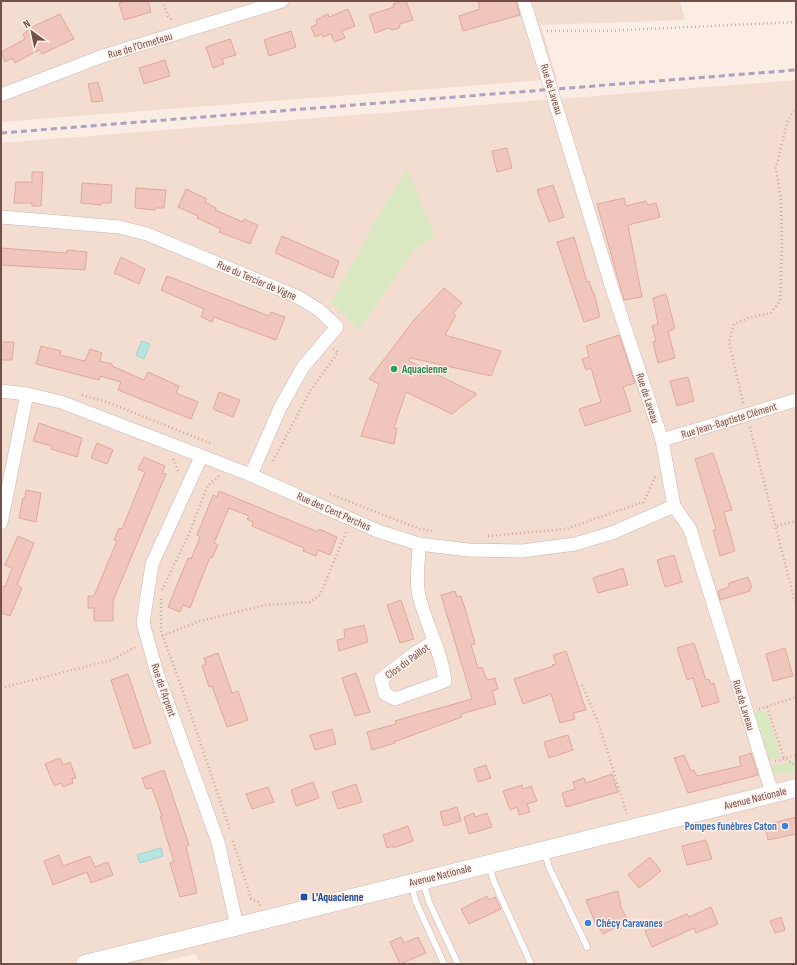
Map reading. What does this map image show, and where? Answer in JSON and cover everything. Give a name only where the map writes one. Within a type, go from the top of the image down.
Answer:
[{"type":"main road","name":"Avenue Nationale","points":[[85,964],[544,849],[796,788]]},
{"type":"street","name":"Rue de l'Ormeteau","points":[[1,95],[100,57],[282,1]]},
{"type":"street","name":"Rue de Laveau","points":[[524,1],[536,34],[612,288],[662,440],[674,506],[690,529],[772,793]]},
{"type":"street","name":"Rue du Tercier de Vigne","points":[[1,217],[119,227],[146,234],[266,283],[298,298],[319,310],[337,327],[303,367],[280,408],[250,475]]},
{"type":"street","name":"Rue des Cent Perches","points":[[1,391],[27,394],[68,404],[250,475],[378,530],[419,544],[468,550],[522,552],[575,544],[612,533],[674,506]]},
{"type":"street","points":[[1,523],[27,394]]},
{"type":"street","name":"Rue Jean-Baptiste Clément","points":[[662,440],[796,400]]},
{"type":"street","name":"Rue de l'Arpent","points":[[201,457],[152,564],[143,623],[157,674],[218,842],[237,926]]},
{"type":"street","name":"Clos du Paillot","points":[[419,544],[419,595],[433,642],[444,668],[446,681],[395,699],[385,694],[381,679],[433,642]]},
{"type":"lane","points":[[544,849],[549,867],[587,946]]},
{"type":"lane","points":[[489,863],[494,882],[531,964]]},
{"type":"lane","points":[[417,881],[416,902],[444,964]]},
{"type":"lane","points":[[417,881],[429,902],[458,964]]},
{"type":"path","points":[[162,1],[168,16],[182,32]]},
{"type":"path","points":[[536,34],[551,30],[604,31],[796,22]]},
{"type":"path","points":[[746,414],[728,342],[734,324],[748,318],[771,313],[780,301],[782,246],[781,200],[776,168],[787,122],[796,110]]},
{"type":"path","points":[[270,468],[308,393],[338,352],[324,342]]},
{"type":"path","points":[[750,427],[777,526],[796,606]]},
{"type":"path","points":[[167,456],[173,458],[179,474],[186,476]]},
{"type":"path","points":[[222,470],[220,474],[208,485],[189,534],[161,593],[161,630],[230,831]]},
{"type":"path","points":[[484,536],[566,529],[643,502],[652,480],[661,471]]},
{"type":"path","points":[[328,493],[420,529],[434,531]]},
{"type":"path","points":[[777,526],[796,521]]},
{"type":"path","points":[[1,688],[112,660],[148,640],[163,636],[200,621],[266,605],[310,602],[320,595],[346,532]]},
{"type":"path","points":[[582,685],[598,722],[632,828]]},
{"type":"path","points":[[796,697],[767,707],[784,758],[796,766]]},
{"type":"path","points":[[770,763],[796,755]]},
{"type":"path","points":[[232,839],[251,899],[258,902],[262,912]]},
{"type":"shaded area","points":[[1,1],[680,1],[685,20],[541,25],[557,79],[1,122]]},
{"type":"shaded area","points":[[796,80],[796,964],[201,964],[195,954],[153,964],[1,964],[1,143]]},
{"type":"green space","points":[[407,168],[435,236],[414,250],[359,330],[331,302],[384,206]]},
{"type":"green space","points":[[763,711],[768,714],[781,756],[767,761],[752,715],[755,712]]},
{"type":"green space","points":[[796,759],[796,772],[774,775],[769,767]]},
{"type":"water","points":[[142,341],[150,344],[144,359],[136,355]]},
{"type":"water","points":[[161,848],[163,856],[140,863],[137,855]]},
{"type":"building","points":[[126,1],[148,1],[151,12],[124,20],[119,3]]},
{"type":"building","points":[[406,1],[413,20],[400,24],[399,28],[393,30],[389,28],[375,33],[369,15],[394,7],[393,4]]},
{"type":"building","points":[[484,1],[516,1],[520,15],[463,31],[459,16],[480,9],[478,3]]},
{"type":"building","points":[[348,9],[355,26],[342,31],[345,38],[334,42],[331,34],[323,37],[322,34],[315,37],[311,27],[317,24],[316,20],[328,14],[329,17]]},
{"type":"building","points":[[60,14],[74,39],[42,54],[39,50],[15,63],[12,58],[5,62],[1,52],[25,39],[23,34],[34,26]]},
{"type":"building","points":[[291,31],[296,47],[269,56],[264,40]]},
{"type":"building","points":[[230,39],[236,55],[222,59],[224,64],[213,68],[206,47]]},
{"type":"building","points":[[165,60],[170,76],[144,84],[139,68]]},
{"type":"building","points":[[98,82],[103,101],[92,102],[88,84]]},
{"type":"building","points":[[507,148],[512,168],[497,172],[492,151]]},
{"type":"building","points":[[32,172],[43,172],[41,206],[32,206],[32,203],[14,203],[16,182],[32,182]]},
{"type":"building","points":[[82,183],[112,185],[111,203],[101,203],[101,205],[81,203]]},
{"type":"building","points":[[553,185],[564,217],[549,222],[537,190]]},
{"type":"building","points":[[136,188],[166,190],[164,208],[156,208],[155,210],[135,208]]},
{"type":"building","points":[[186,189],[207,199],[205,202],[216,208],[215,210],[243,222],[244,219],[258,225],[250,244],[219,232],[221,229],[178,207]]},
{"type":"building","points":[[624,198],[626,206],[646,201],[648,205],[656,203],[660,217],[628,225],[642,297],[624,300],[597,204]]},
{"type":"building","points":[[282,236],[339,261],[333,278],[275,253]]},
{"type":"building","points":[[574,237],[587,282],[589,281],[594,293],[600,317],[584,322],[557,242]]},
{"type":"building","points":[[1,248],[67,253],[67,250],[87,252],[85,270],[1,265]]},
{"type":"building","points":[[121,257],[145,269],[139,284],[114,273]]},
{"type":"building","points":[[167,276],[269,316],[271,312],[285,317],[276,340],[214,317],[212,322],[201,317],[204,309],[161,290]]},
{"type":"building","points":[[444,288],[462,303],[453,313],[456,315],[445,335],[501,351],[491,376],[411,358],[409,361],[477,394],[452,414],[406,392],[394,428],[397,428],[394,444],[361,436],[379,384],[369,379],[414,320]]},
{"type":"building","points":[[666,294],[675,329],[668,331],[675,358],[658,363],[653,342],[656,341],[652,326],[658,324],[653,298]]},
{"type":"building","points":[[619,335],[635,383],[623,387],[631,411],[585,426],[579,409],[601,402],[591,368],[586,370],[582,359],[589,357],[586,346]]},
{"type":"building","points":[[1,342],[14,342],[12,360],[1,360]]},
{"type":"building","points":[[41,346],[61,351],[60,355],[85,361],[90,349],[102,353],[100,361],[112,364],[112,366],[144,380],[148,372],[179,386],[176,393],[198,402],[191,419],[118,390],[121,382],[100,376],[99,380],[36,364]]},
{"type":"building","points":[[688,377],[694,401],[677,406],[670,381]]},
{"type":"building","points":[[219,392],[240,400],[233,417],[213,409]]},
{"type":"building","points":[[39,423],[82,438],[77,457],[51,449],[52,446],[33,441]]},
{"type":"building","points":[[97,443],[113,450],[107,464],[91,458]]},
{"type":"building","points":[[713,453],[732,510],[724,512],[735,551],[720,556],[713,530],[716,529],[695,459]]},
{"type":"building","points":[[144,457],[165,466],[162,473],[166,474],[113,601],[113,621],[94,621],[94,608],[88,608],[88,596],[94,596],[117,541],[114,540],[119,528],[122,529],[145,472],[138,469]]},
{"type":"building","points":[[26,490],[41,493],[36,522],[19,518]]},
{"type":"building","points":[[219,491],[318,532],[319,529],[337,537],[330,555],[318,550],[316,556],[303,551],[304,548],[252,526],[253,522],[247,519],[249,516],[229,508],[214,543],[218,545],[212,558],[210,557],[190,608],[183,605],[180,612],[168,607],[188,558],[191,559],[200,537],[197,535],[213,495],[217,497]]},
{"type":"building","points":[[18,536],[34,543],[17,585],[22,588],[10,616],[1,613],[1,586],[5,587],[12,568],[5,565]]},
{"type":"building","points":[[674,555],[682,582],[665,587],[657,560]]},
{"type":"building","points":[[623,568],[628,585],[598,593],[593,578]]},
{"type":"building","points":[[748,577],[752,588],[749,589],[750,591],[720,600],[718,591],[729,587],[729,583]]},
{"type":"building","points":[[455,591],[457,597],[461,596],[467,615],[475,644],[471,645],[478,668],[482,667],[487,680],[495,678],[498,689],[492,691],[496,704],[461,714],[462,717],[394,742],[395,743],[372,750],[367,732],[396,724],[395,721],[472,699],[441,595]]},
{"type":"building","points":[[401,600],[414,639],[400,643],[387,605]]},
{"type":"building","points":[[364,625],[368,642],[339,651],[337,640],[345,638],[344,630]]},
{"type":"building","points":[[694,643],[706,680],[709,679],[711,684],[714,683],[719,702],[702,707],[693,678],[687,680],[677,648]]},
{"type":"building","points":[[785,648],[793,676],[773,681],[766,654]]},
{"type":"building","points":[[566,651],[586,710],[573,713],[575,719],[560,723],[551,694],[523,704],[514,679],[553,666],[552,665],[556,664],[553,655]]},
{"type":"building","points":[[218,653],[232,693],[238,691],[248,720],[227,727],[212,686],[209,687],[202,666],[206,664],[204,658]]},
{"type":"building","points":[[356,673],[370,712],[355,716],[342,678]]},
{"type":"building","points":[[128,674],[151,743],[134,749],[111,680]]},
{"type":"building","points":[[332,729],[336,744],[315,750],[310,735]]},
{"type":"building","points":[[568,735],[573,750],[549,758],[544,742]]},
{"type":"building","points":[[751,753],[758,775],[688,793],[674,758],[684,755],[691,771],[694,770],[697,776],[741,766],[739,757]]},
{"type":"building","points":[[60,758],[63,765],[70,762],[76,778],[72,779],[73,783],[63,787],[61,783],[54,786],[45,764]]},
{"type":"building","points":[[486,765],[491,778],[478,782],[474,769]]},
{"type":"building","points":[[164,770],[189,845],[186,846],[197,893],[180,897],[170,863],[174,862],[160,816],[162,816],[152,788],[146,789],[142,778]]},
{"type":"building","points":[[612,774],[618,792],[566,807],[562,793],[575,789],[573,782],[584,778],[586,783]]},
{"type":"building","points":[[313,782],[319,798],[296,806],[291,790]]},
{"type":"building","points":[[356,784],[362,802],[338,809],[332,792]]},
{"type":"building","points":[[522,785],[523,789],[531,786],[537,801],[527,804],[530,812],[519,815],[517,807],[510,810],[503,791]]},
{"type":"building","points":[[268,787],[274,802],[252,809],[246,794]]},
{"type":"building","points":[[457,807],[461,821],[444,826],[440,812]]},
{"type":"building","points":[[474,813],[475,817],[487,813],[492,827],[469,834],[464,817]]},
{"type":"building","points":[[796,817],[796,834],[768,840],[765,825]]},
{"type":"building","points":[[408,826],[413,841],[393,848],[393,846],[387,848],[383,835]]},
{"type":"building","points":[[706,840],[712,859],[687,865],[682,846]]},
{"type":"building","points":[[59,855],[63,866],[90,856],[95,867],[108,862],[113,875],[91,883],[87,872],[53,885],[44,861]]},
{"type":"building","points":[[650,857],[661,871],[639,888],[628,875]]},
{"type":"building","points":[[618,891],[621,907],[628,921],[603,934],[596,925],[586,900]]},
{"type":"building","points":[[487,896],[489,900],[495,897],[501,909],[469,924],[461,909]]},
{"type":"building","points":[[711,907],[718,924],[696,933],[694,928],[652,947],[645,931],[687,914],[689,917]]},
{"type":"building","points":[[781,917],[785,930],[775,933],[770,921]]},
{"type":"building","points":[[401,937],[404,943],[418,937],[426,953],[400,964],[390,942]]},
{"type":"railway","points":[[1,133],[796,70]]},
{"type":"place","name":"Aquacienne","points":[[394,369]]},
{"type":"place","name":"Pompes funèbres Caton","points":[[785,826]]},
{"type":"place","name":"L'Aquacienne","points":[[304,897]]},
{"type":"place","name":"Chécy Caravanes","points":[[588,923]]}]
